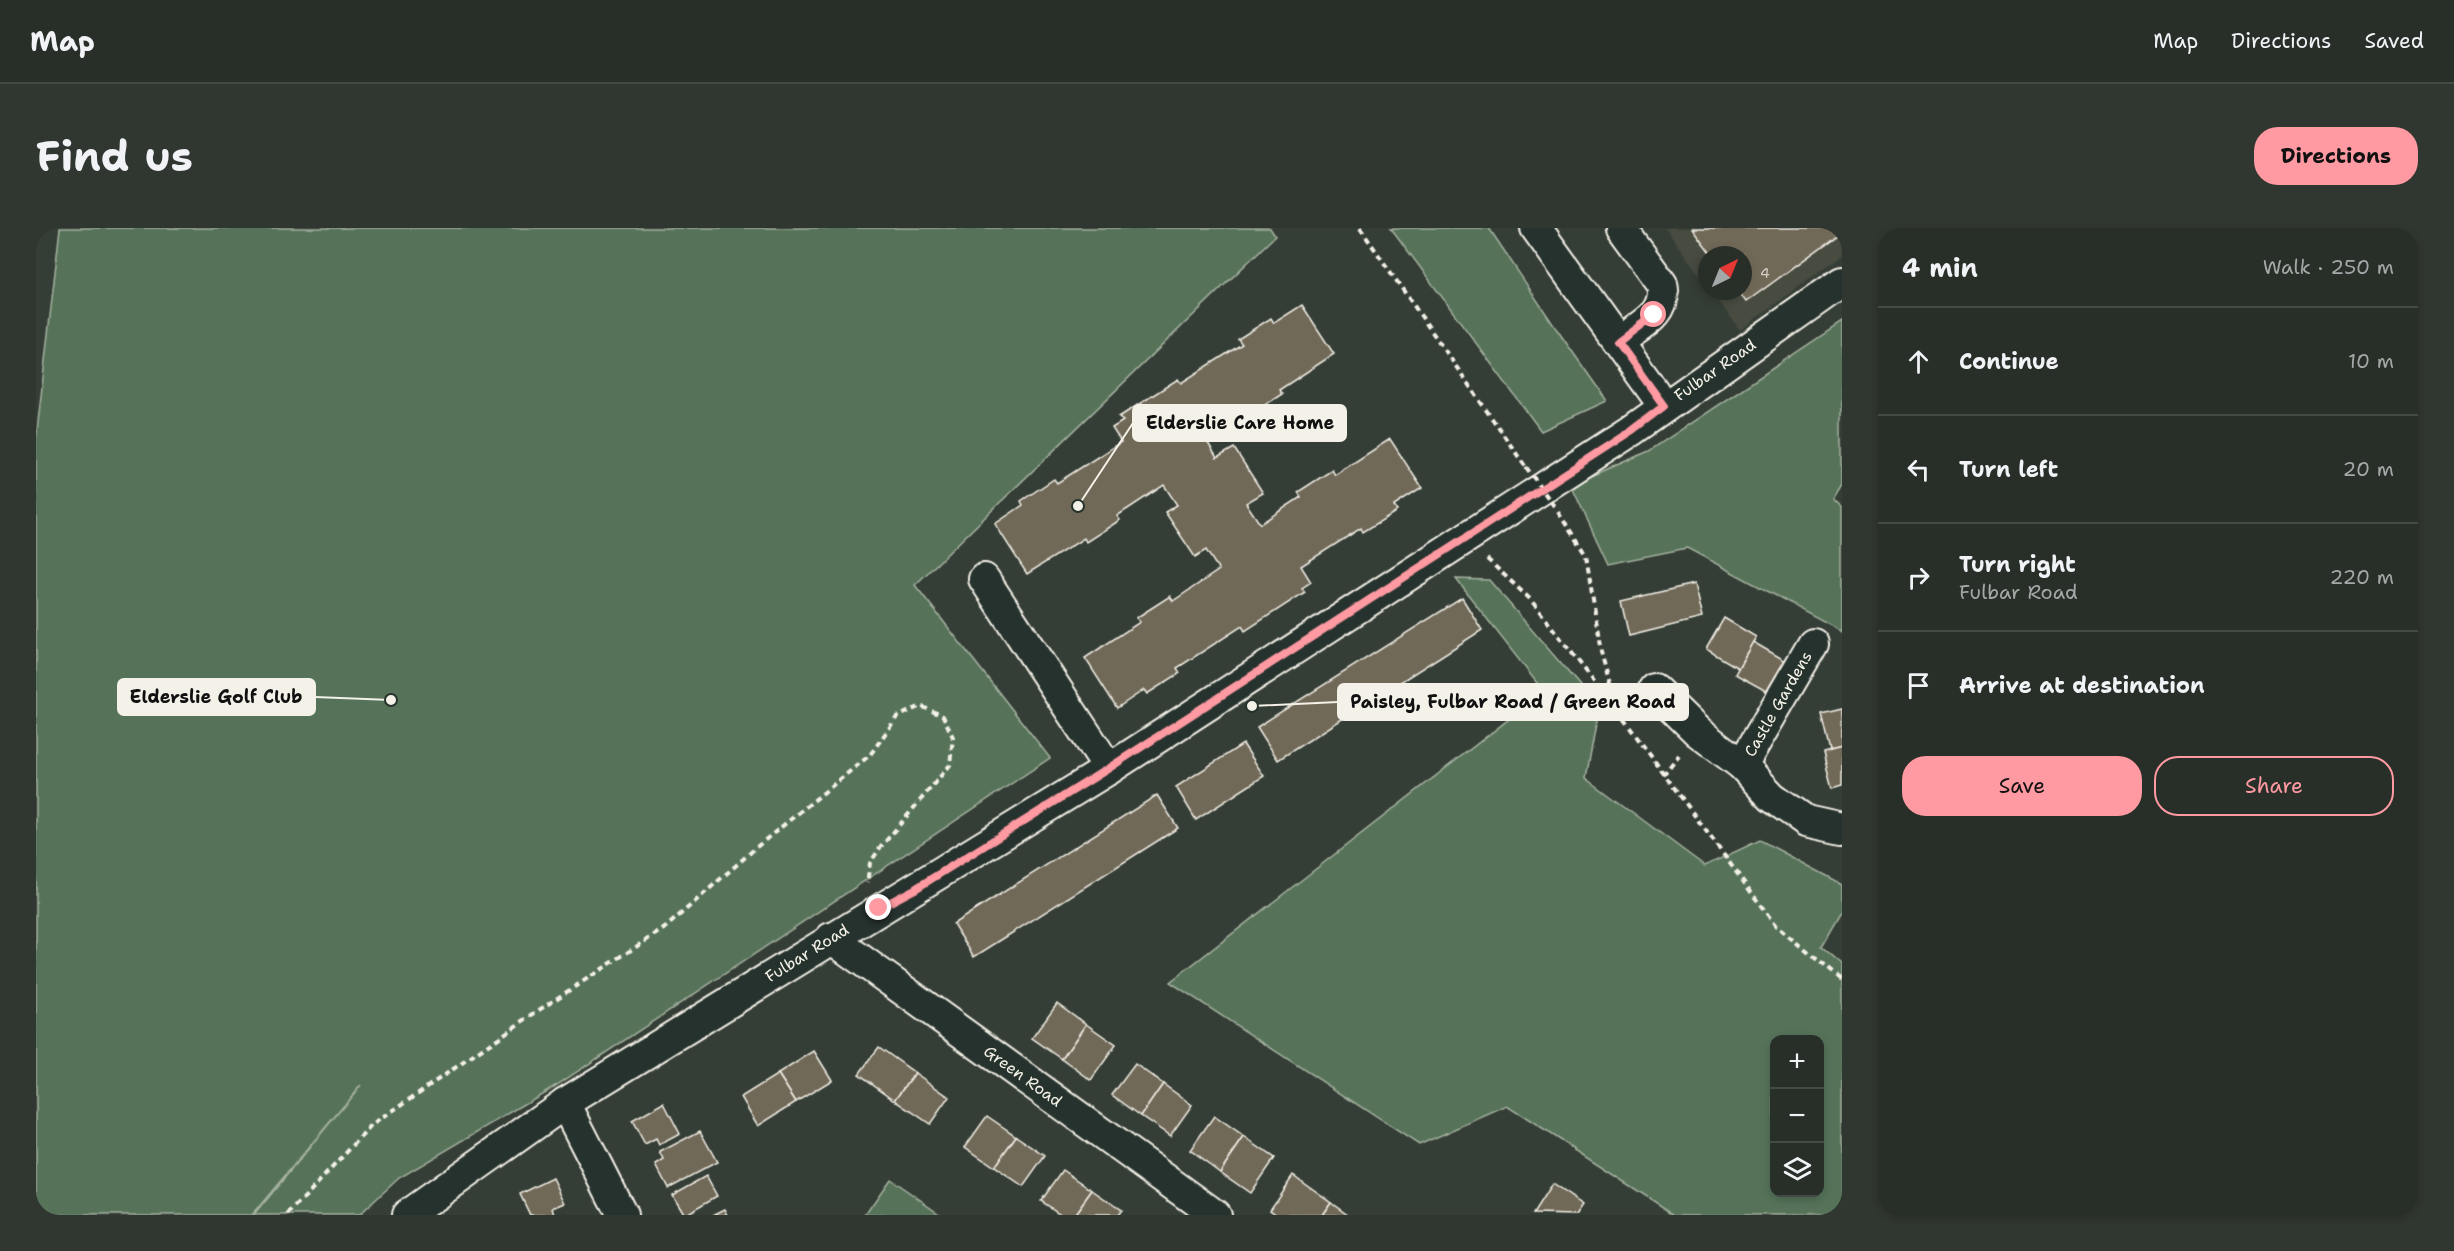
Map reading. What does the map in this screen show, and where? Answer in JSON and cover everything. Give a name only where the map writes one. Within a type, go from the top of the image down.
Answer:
[{"type":"street","points":[[1536,228],[1664,406]]},
{"type":"street","points":[[1618,342],[1654,315],[1662,306],[1665,295],[1662,284],[1621,228]]},
{"type":"street","name":"Fulbar Road","points":[[407,1215],[565,1103],[1109,768],[1631,431],[1842,282]]},
{"type":"street","points":[[984,579],[1109,768]]},
{"type":"street","name":"Castle Gardens","points":[[1742,765],[1813,644]]},
{"type":"street","name":"Castle Gardens","points":[[1654,689],[1698,732],[1742,765],[1772,797],[1806,821],[1842,829]]},
{"type":"street","name":"Green Road","points":[[831,938],[1215,1215]]},
{"type":"street","points":[[565,1103],[622,1215]]},
{"type":"path","points":[[1360,228],[1586,555],[1601,652],[1617,710]]},
{"type":"path","points":[[1466,538],[1530,599],[1617,710],[1776,926],[1842,980]]},
{"type":"path","points":[[288,1215],[372,1125],[539,1010],[665,928],[759,844],[870,755],[897,717],[921,706],[943,716],[953,737],[950,765],[870,863],[866,882],[879,908]]},
{"type":"shaded area","points":[[1665,228],[1842,228],[1842,255],[1740,330],[1718,300],[1752,300],[1752,246],[1698,246],[1698,273]]},
{"type":"green space","points":[[60,228],[1270,228],[1275,236],[915,585],[1050,758],[557,1085],[399,1178],[359,1215],[254,1215],[361,1085],[252,1215],[36,1215],[36,440]]},
{"type":"green space","points":[[1391,228],[1489,228],[1607,401],[1541,431]]},
{"type":"green space","points":[[1842,322],[1842,484],[1833,499],[1842,507],[1842,631],[1687,548],[1608,564],[1571,485],[1649,451]]},
{"type":"green space","points":[[1456,579],[1489,580],[1599,708],[1586,778],[1705,866],[1760,840],[1842,884],[1842,911],[1821,947],[1842,965],[1842,1215],[1675,1215],[1507,1106],[1419,1145],[1170,982],[1544,692]]},
{"type":"green space","points":[[890,1179],[942,1215],[865,1215]]},
{"type":"building","points":[[1692,228],[1842,228],[1842,232],[1752,298],[1752,246],[1705,246]]},
{"type":"building","points":[[1302,305],[1334,354],[1279,390],[1282,394],[1248,416],[1245,412],[1205,438],[1217,458],[1234,448],[1263,493],[1246,503],[1260,524],[1301,497],[1298,492],[1332,470],[1335,475],[1390,439],[1422,488],[1394,506],[1397,511],[1363,532],[1361,528],[1301,566],[1311,582],[1302,588],[1305,592],[1245,631],[1242,626],[1177,668],[1180,673],[1147,694],[1144,690],[1117,708],[1085,658],[1140,622],[1136,618],[1170,596],[1173,601],[1219,570],[1206,550],[1195,557],[1165,512],[1177,505],[1164,485],[1117,516],[1120,520],[1086,542],[1084,538],[1027,574],[995,524],[1023,505],[1021,501],[1054,479],[1057,483],[1121,442],[1112,428],[1123,421],[1119,417],[1178,379],[1181,383],[1242,344],[1238,339],[1271,318],[1274,323]]},
{"type":"building","points":[[1694,584],[1702,618],[1629,636],[1621,601]]},
{"type":"building","points":[[1462,598],[1482,630],[1278,760],[1257,727]]},
{"type":"building","points":[[1724,618],[1756,637],[1738,668],[1706,649]]},
{"type":"building","points":[[1753,642],[1786,661],[1768,692],[1735,674]]},
{"type":"building","points":[[1842,709],[1842,748],[1830,751],[1821,714]]},
{"type":"building","points":[[1243,744],[1264,776],[1196,820],[1176,787]]},
{"type":"building","points":[[1842,748],[1842,785],[1832,788],[1823,753]]},
{"type":"building","points":[[1157,795],[1178,828],[974,957],[953,924]]},
{"type":"building","points":[[1057,1003],[1086,1024],[1062,1059],[1032,1038]]},
{"type":"building","points":[[1086,1024],[1116,1045],[1091,1080],[1062,1059]]},
{"type":"building","points":[[879,1047],[915,1073],[895,1100],[859,1074]]},
{"type":"building","points":[[814,1051],[832,1080],[796,1102],[778,1074]]},
{"type":"building","points":[[1135,1064],[1163,1084],[1141,1116],[1112,1095]]},
{"type":"building","points":[[915,1073],[949,1097],[930,1124],[895,1100]]},
{"type":"building","points":[[778,1074],[796,1102],[758,1126],[741,1097]]},
{"type":"building","points":[[1163,1084],[1192,1105],[1170,1136],[1141,1116]]},
{"type":"building","points":[[664,1103],[680,1134],[659,1145],[656,1139],[645,1145],[632,1121]]},
{"type":"building","points":[[987,1116],[1016,1136],[994,1167],[965,1147]]},
{"type":"building","points":[[1214,1116],[1244,1137],[1220,1172],[1190,1150]]},
{"type":"building","points":[[700,1131],[717,1162],[668,1188],[656,1165],[664,1160],[660,1152]]},
{"type":"building","points":[[1016,1136],[1045,1156],[1023,1187],[994,1167]]},
{"type":"building","points":[[1244,1137],[1274,1158],[1250,1193],[1220,1172]]},
{"type":"building","points":[[1063,1170],[1092,1190],[1074,1215],[1062,1215],[1041,1201]]},
{"type":"building","points":[[1293,1175],[1331,1202],[1322,1215],[1278,1215],[1270,1209]]},
{"type":"building","points":[[706,1176],[717,1196],[684,1215],[672,1195]]},
{"type":"building","points":[[553,1178],[565,1203],[553,1208],[555,1215],[530,1215],[520,1194]]},
{"type":"building","points":[[1552,1184],[1583,1205],[1576,1215],[1533,1214]]},
{"type":"building","points":[[1092,1190],[1121,1210],[1117,1215],[1074,1215]]},
{"type":"building","points":[[1331,1202],[1349,1215],[1322,1215]]},
{"type":"building","points":[[725,1209],[728,1215],[713,1215]]},
{"type":"place","name":"Elderslie Care Home","points":[[1078,506]]},
{"type":"place","name":"Elderslie Golf Club","points":[[391,700]]},
{"type":"place","name":"Paisley, Fulbar Road / Green Road","points":[[1252,706]]},
{"type":"route","points":[[879,908],[915,889],[1109,768],[1631,431],[1664,406],[1618,342],[1654,315]]}]
